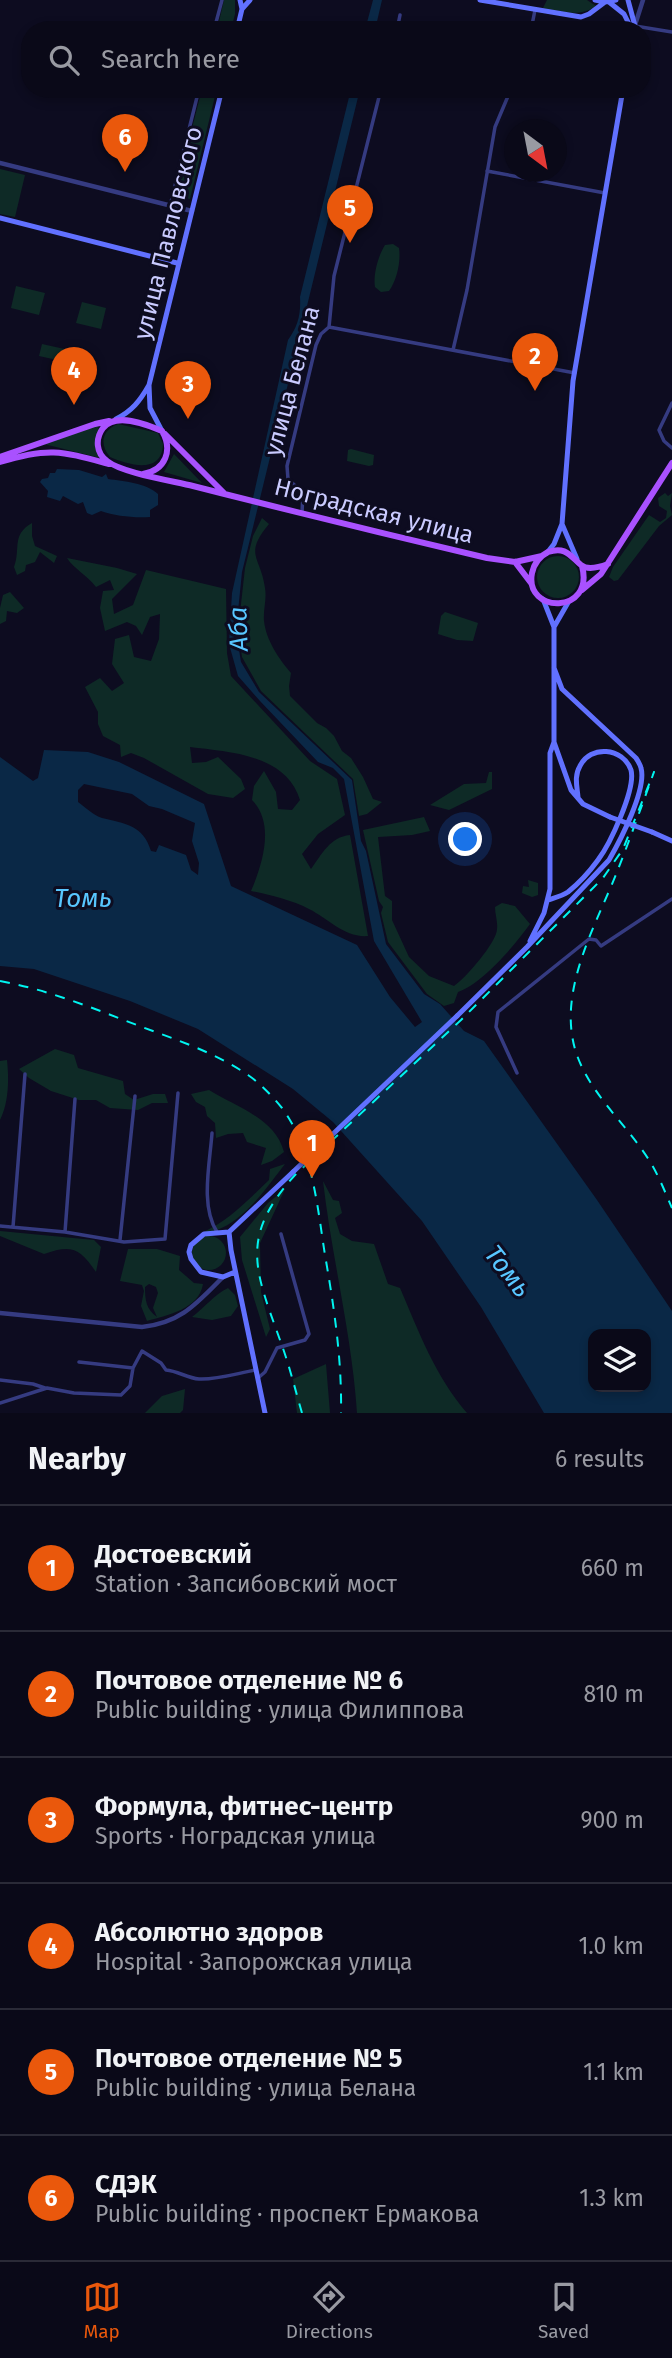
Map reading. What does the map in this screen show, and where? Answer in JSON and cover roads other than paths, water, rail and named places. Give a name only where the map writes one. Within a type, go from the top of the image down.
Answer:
[{"type":"main road","points":[[239,21],[242,9],[240,0]]},
{"type":"main road","points":[[242,9],[250,0]]},
{"type":"main road","points":[[480,0],[581,17],[610,2]]},
{"type":"main road","points":[[595,0],[610,2],[629,21]]},
{"type":"main road","points":[[628,0],[632,21]]},
{"type":"main road","name":"улица Павловского","points":[[162,431],[150,408],[149,385],[177,262],[220,98]]},
{"type":"main road","points":[[533,586],[532,569],[554,544],[562,524],[575,373],[621,98]]},
{"type":"main road","points":[[0,218],[177,262]]},
{"type":"main road","name":"улица Павловского","points":[[113,420],[129,413],[149,385]]},
{"type":"main road","points":[[113,420],[101,431],[98,448],[101,455],[114,466]]},
{"type":"main road","points":[[0,459],[95,424],[113,420],[141,424],[162,431],[173,439],[225,495]]},
{"type":"main road","points":[[0,459],[51,451],[143,474],[164,463],[168,446],[162,431]]},
{"type":"main road","points":[[554,627],[569,601],[601,574],[672,463]]},
{"type":"main road","name":"Ноградская улица","points":[[143,474],[474,555],[514,562]]},
{"type":"main road","points":[[562,524],[582,566],[584,574],[581,591]]},
{"type":"main road","points":[[577,559],[563,551],[514,562],[542,599],[554,627],[554,742],[565,776],[571,790],[583,804],[672,841]]},
{"type":"main road","points":[[582,566],[594,568],[608,564]]},
{"type":"main road","points":[[542,599],[556,604],[569,601]]},
{"type":"main road","points":[[235,1272],[223,1277],[201,1272],[189,1252],[191,1245],[204,1234],[229,1232],[527,947],[609,860],[617,846],[638,794],[642,768],[636,758],[562,689],[555,668]]},
{"type":"main road","points":[[527,947],[548,900],[551,836],[550,753],[554,742]]},
{"type":"main road","points":[[548,900],[568,892],[598,860],[611,839],[630,788],[631,770],[622,758],[613,752],[601,751],[589,755],[580,763],[576,775],[578,797]]},
{"type":"main road","points":[[544,913],[555,916]]},
{"type":"main road","points":[[229,1232],[265,1413]]},
{"type":"street","points":[[216,21],[222,0]]},
{"type":"street","points":[[636,21],[643,0]]},
{"type":"street","points":[[533,21],[535,10]]},
{"type":"street","points":[[399,21],[400,15]]},
{"type":"street","points":[[651,30],[672,32]]},
{"type":"street","points":[[170,207],[197,98]]},
{"type":"street","name":"улица Белана","points":[[302,513],[303,493],[288,479],[286,472],[316,345],[322,333],[329,327],[334,276],[379,98]]},
{"type":"street","points":[[453,350],[467,290],[495,127],[507,98]]},
{"type":"street","points":[[0,163],[192,211]]},
{"type":"street","points":[[487,171],[605,193]]},
{"type":"street","points":[[329,327],[575,373]]},
{"type":"street","points":[[672,403],[659,430],[664,441],[672,448]]},
{"type":"street","points":[[517,1073],[496,1027],[498,1012],[589,939],[596,940],[601,946],[672,899]]},
{"type":"street","points":[[13,1227],[25,1074]]},
{"type":"street","points":[[0,1226],[65,1231],[124,1242],[165,1239],[178,1093]]},
{"type":"street","points":[[121,1240],[135,1096]]},
{"type":"street","points":[[65,1231],[75,1099]]},
{"type":"street","points":[[212,1133],[208,1200],[211,1222],[217,1232]]},
{"type":"street","points":[[258,1378],[265,1372],[277,1348],[305,1340],[309,1334],[281,1234]]},
{"type":"street","points":[[0,1313],[156,1325],[176,1319],[192,1308],[223,1277]]},
{"type":"street","points":[[0,1380],[74,1393],[121,1395],[130,1386],[133,1368],[142,1351],[161,1363],[166,1370],[177,1370],[201,1379],[256,1370]]},
{"type":"street","points":[[79,1362],[133,1368]]},
{"type":"street","points":[[0,1404],[47,1388]]},
{"type":"water","points":[[373,0],[382,0],[377,21],[367,21]]},
{"type":"water","name":"Томь","points":[[349,98],[358,98],[242,572],[236,631],[241,662],[259,692],[352,780],[361,841],[366,851],[386,944],[424,994],[440,1004],[464,1031],[484,1041],[672,1311],[672,1413],[544,1413],[481,1307],[422,1221],[333,1122],[293,1089],[198,1029],[130,1001],[34,969],[0,966],[0,757],[33,781],[38,778],[44,750],[88,752],[119,762],[204,804],[231,886],[357,945],[390,997],[415,1027],[422,1022],[374,941],[344,779],[333,768],[318,762],[238,676],[229,644],[232,593],[288,340],[298,320],[300,297]],"holes":[[[84,784],[132,794],[149,806],[195,823],[192,841],[199,863],[198,875],[191,870],[186,855],[159,845],[156,852],[151,851],[148,842],[132,827],[92,813],[78,802],[78,790]]]},
{"type":"water","points":[[57,469],[79,470],[102,477],[106,474],[108,479],[141,485],[158,494],[158,505],[150,510],[150,517],[124,516],[101,511],[92,515],[87,513],[83,502],[78,504],[63,496],[60,501],[47,497],[48,491],[40,482]]},
{"type":"railway","points":[[302,1413],[259,1273],[259,1236],[266,1217],[277,1197],[295,1175],[461,1020],[603,878],[623,849],[654,772],[579,966],[571,1016],[573,1041],[581,1065],[604,1102],[649,1160],[672,1208]]},
{"type":"railway","points":[[0,981],[72,1001],[210,1054],[253,1079],[282,1108],[301,1142],[316,1198],[337,1333],[341,1413]]},
{"type":"place","name":"СДЭК","points":[[125,172]]},
{"type":"place","name":"Почтовое отделение № 5","points":[[350,243]]},
{"type":"place","name":"Почтовое отделение № 6","points":[[535,391]]},
{"type":"place","name":"Абсолютно здоров","points":[[74,405]]},
{"type":"place","name":"Формула, фитнес-центр","points":[[188,419]]},
{"type":"place","name":"Достоевский","points":[[312,1178]]},
{"type":"water label","name":"Аба","points":[[238,629]]}]
